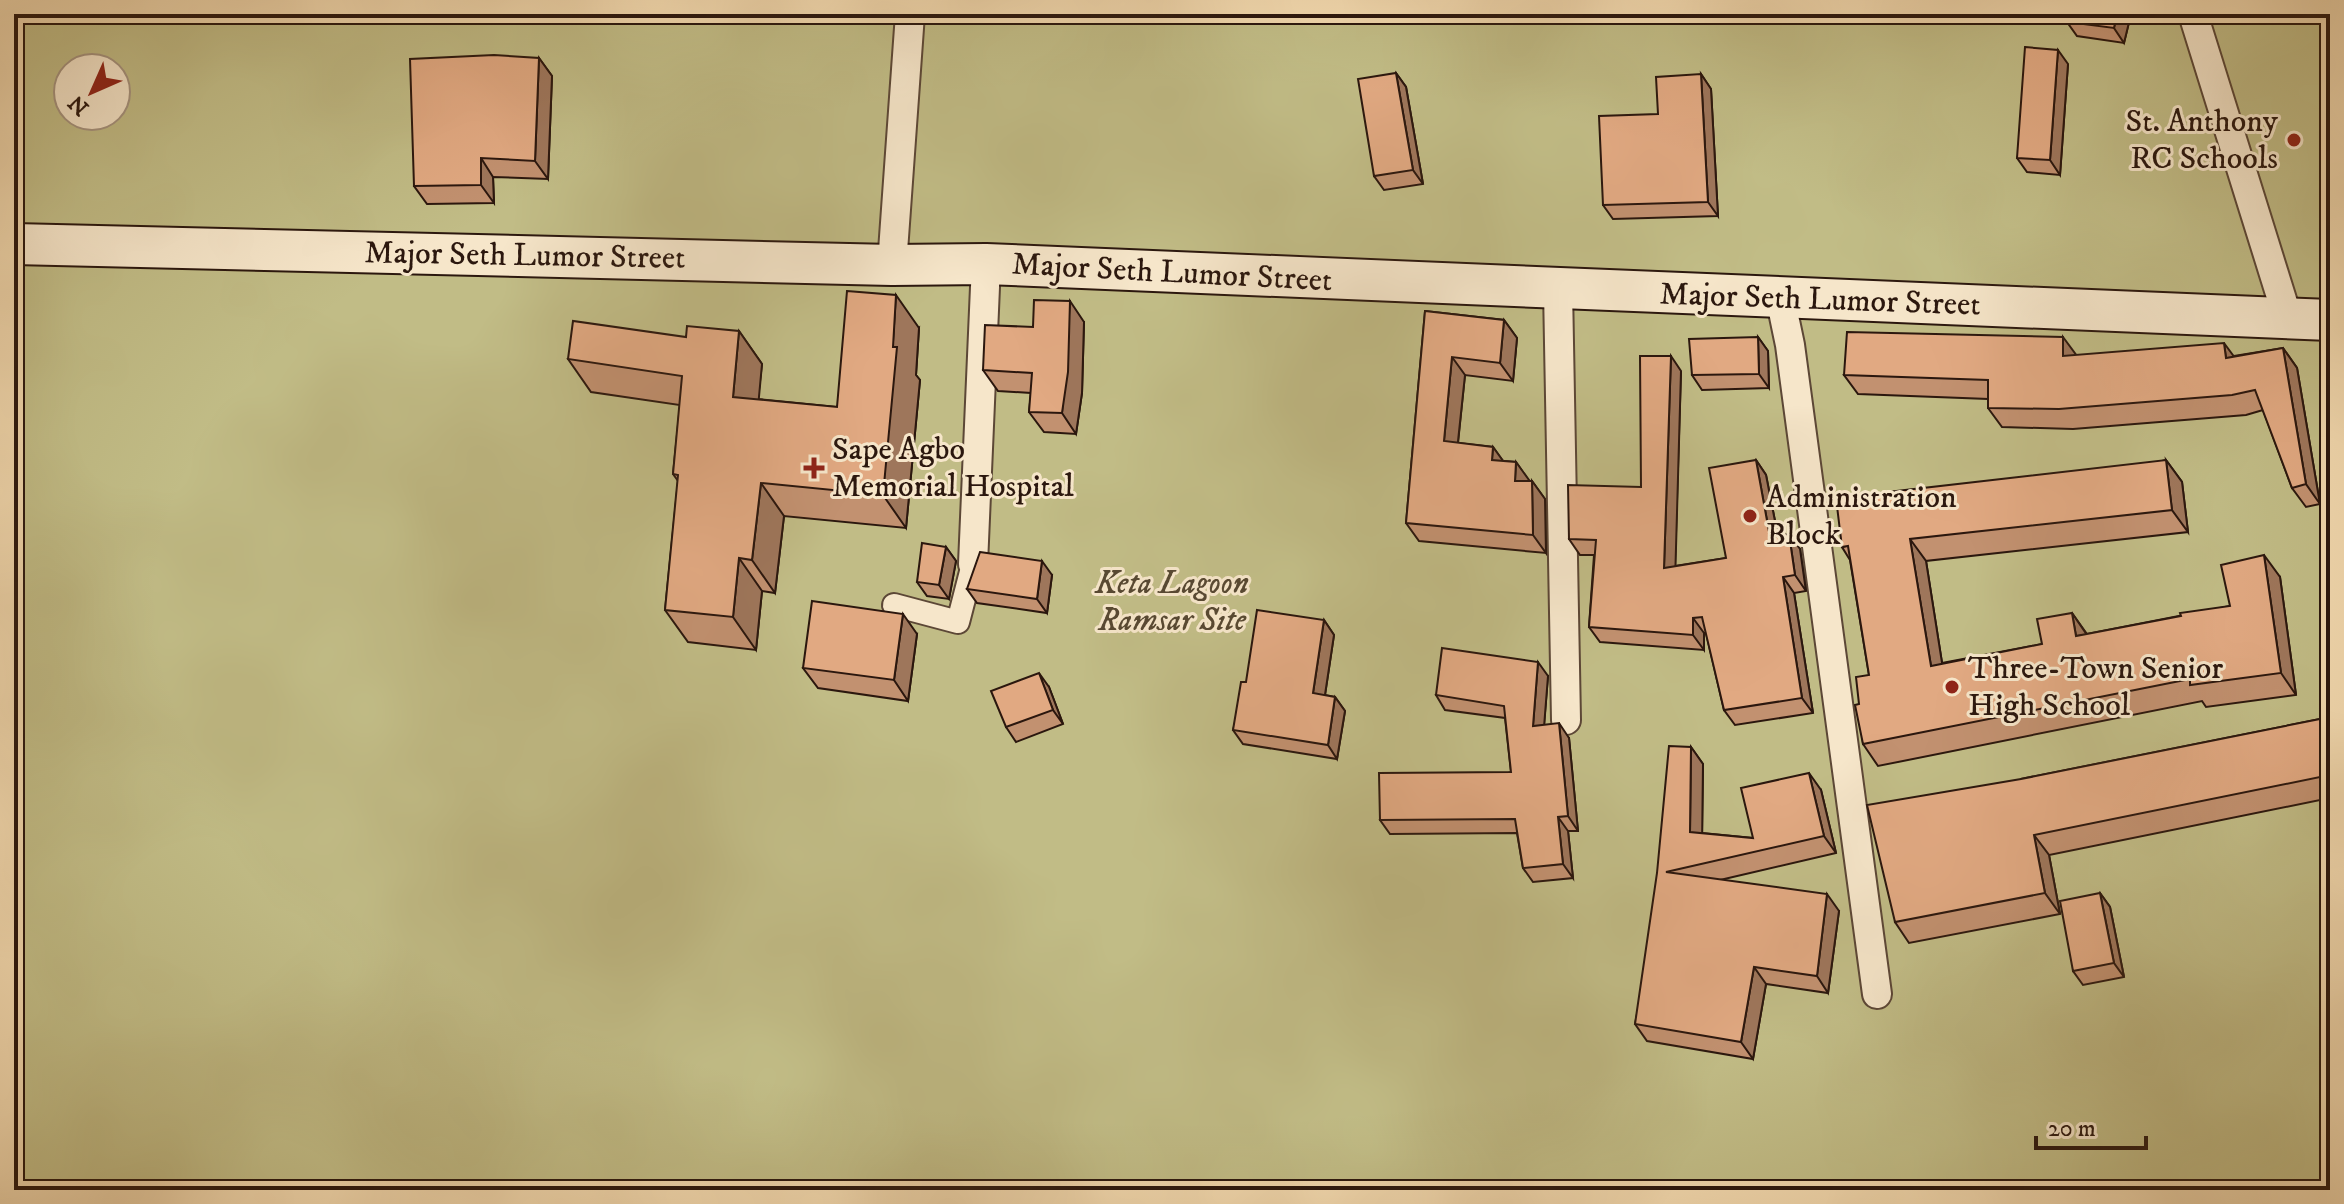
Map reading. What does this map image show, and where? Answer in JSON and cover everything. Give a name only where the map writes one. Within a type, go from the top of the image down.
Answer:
[{"type":"main road","name":"Major Seth Lumor Street","points":[[14,244],[892,265],[986,264],[2330,320]]},
{"type":"street","points":[[892,265],[910,14]]},
{"type":"street","points":[[2193,14],[2288,319]]},
{"type":"street","points":[[894,605],[958,622],[973,564],[986,264]]},
{"type":"street","points":[[1558,289],[1566,720]]},
{"type":"street","points":[[1780,297],[1790,345],[1877,994]]},
{"type":"green space","name":"Keta Lagoon Ramsar Site","points":[[14,14],[2330,14],[2330,1190],[14,1190]]},
{"type":"building","points":[[2069,14],[2117,14],[2114,28],[2067,22]]},
{"type":"building","points":[[2025,47],[2058,50],[2050,160],[2017,158]]},
{"type":"building","points":[[494,55],[539,58],[535,161],[481,158],[481,185],[414,186],[410,59]]},
{"type":"building","points":[[1396,73],[1413,170],[1374,176],[1358,79]]},
{"type":"building","points":[[1701,74],[1708,202],[1603,205],[1599,116],[1658,114],[1656,77]]},
{"type":"building","points":[[847,291],[896,295],[893,347],[897,347],[883,495],[761,483],[752,560],[739,558],[733,617],[665,610],[678,475],[673,474],[682,376],[568,359],[573,321],[686,337],[687,326],[739,331],[733,397],[837,407]]},
{"type":"building","points":[[1034,300],[1070,301],[1068,372],[1062,413],[1029,412],[1032,373],[983,370],[985,325],[1033,327]]},
{"type":"building","points":[[1425,311],[1504,320],[1500,363],[1452,357],[1444,441],[1493,447],[1492,460],[1516,462],[1515,481],[1532,481],[1533,535],[1406,523]]},
{"type":"building","points":[[1847,332],[2063,337],[2063,356],[2224,343],[2226,358],[2283,348],[2306,484],[2292,488],[2255,390],[2232,395],[2059,409],[1988,408],[1988,380],[1844,375]]},
{"type":"building","points":[[1758,337],[1759,374],[1692,375],[1689,339]]},
{"type":"building","points":[[1640,356],[1671,356],[1664,568],[1726,558],[1709,468],[1756,460],[1770,537],[1789,534],[1795,575],[1783,577],[1802,698],[1724,710],[1702,617],[1693,618],[1693,635],[1589,627],[1596,540],[1569,539],[1568,485],[1641,487]]},
{"type":"building","points":[[2166,460],[2172,510],[1910,539],[1931,666],[2042,644],[2037,619],[2072,613],[2076,636],[2181,616],[2180,613],[2230,606],[2221,565],[2264,555],[2281,673],[2190,685],[2190,679],[1863,744],[1855,705],[1859,704],[1856,677],[1869,675],[1848,546],[1842,547],[1836,498]]},
{"type":"building","points":[[922,543],[946,547],[939,585],[917,582]]},
{"type":"building","points":[[980,552],[1042,561],[1037,599],[967,589]]},
{"type":"building","points":[[812,601],[903,614],[894,680],[803,668]]},
{"type":"building","points":[[1257,610],[1324,620],[1313,693],[1335,697],[1328,745],[1233,730],[1241,682],[1246,682]]},
{"type":"building","points":[[1442,648],[1538,662],[1533,726],[1559,723],[1568,816],[1558,817],[1563,864],[1523,868],[1515,819],[1380,820],[1379,773],[1511,772],[1504,706],[1436,695]]},
{"type":"building","points":[[1039,673],[1053,710],[1006,727],[991,691]]},
{"type":"building","points":[[2330,717],[2330,775],[2034,835],[2045,893],[1895,922],[1867,805],[2021,779]]},
{"type":"building","points":[[1669,746],[1691,747],[1690,832],[1753,838],[1741,788],[1809,773],[1824,836],[1666,872],[1827,894],[1817,976],[1754,967],[1741,1042],[1635,1024],[1657,873]]},
{"type":"building","points":[[2100,893],[2114,963],[2073,971],[2060,901]]},
{"type":"place","name":"St. Anthony RC Schools","points":[[2294,140]]},
{"type":"place","name":"Sape Agbo Memorial Hospital","points":[[814,468]]},
{"type":"place","name":"Administration Block","points":[[1750,516]]},
{"type":"place","name":"Three-Town Senior High School","points":[[1952,687]]}]
